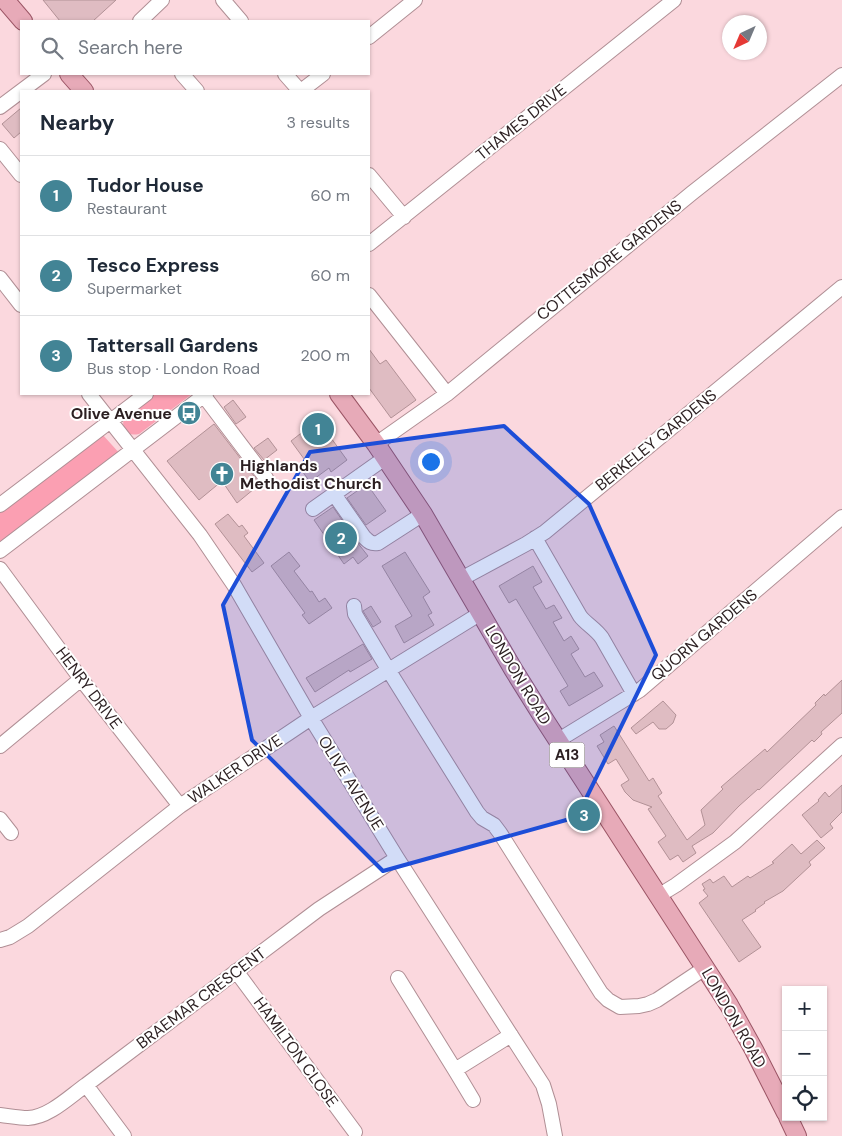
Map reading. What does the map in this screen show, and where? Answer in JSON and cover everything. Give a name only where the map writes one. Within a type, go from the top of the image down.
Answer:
[{"type":"main road","points":[[5,0],[21,20]]},
{"type":"main road","points":[[72,75],[83,90]]},
{"type":"main road","name":"LONDON ROAD","points":[[340,395],[381,451],[423,514],[557,741],[729,1005],[782,1105]]},
{"type":"main road","points":[[790,1121],[797,1136]]},
{"type":"street","points":[[141,20],[162,0]]},
{"type":"street","points":[[223,0],[240,20]]},
{"type":"street","points":[[370,36],[415,0]]},
{"type":"street","name":"THAMES DRIVE","points":[[370,243],[674,0]]},
{"type":"street","points":[[23,90],[43,75]]},
{"type":"street","points":[[183,75],[196,90]]},
{"type":"street","points":[[286,75],[299,90]]},
{"type":"street","points":[[301,90],[321,75]]},
{"type":"street","name":"COTTESMORE GARDENS","points":[[313,509],[334,494],[446,394],[692,193],[842,75]]},
{"type":"street","points":[[0,107],[20,92]]},
{"type":"street","points":[[0,149],[20,174]]},
{"type":"street","points":[[370,176],[404,217]]},
{"type":"street","points":[[0,278],[20,305]]},
{"type":"street","name":"BERKELEY GARDENS","points":[[461,579],[526,544],[544,532],[842,287]]},
{"type":"street","points":[[370,296],[446,394]]},
{"type":"street","name":"OLIVE AVENUE","points":[[90,395],[200,536],[234,585],[311,718],[397,858],[543,1085],[555,1136]]},
{"type":"street","points":[[0,505],[145,395]]},
{"type":"street","points":[[0,551],[205,395],[266,478]]},
{"type":"street","points":[[334,494],[364,537],[373,544],[423,514]]},
{"type":"street","name":"QUORN GARDENS","points":[[557,741],[634,694],[842,518]]},
{"type":"street","points":[[535,538],[580,616],[598,632],[634,694]]},
{"type":"street","name":"HENRY DRIVE","points":[[0,569],[80,679],[180,806]]},
{"type":"street","points":[[354,606],[355,614],[388,671],[477,812],[482,818],[494,825],[500,833],[601,993],[620,1007],[648,1004],[705,968]]},
{"type":"street","name":"WALKER DRIVE","points":[[0,940],[10,937],[28,926],[180,806],[311,718],[481,613]]},
{"type":"street","points":[[0,746],[80,679]]},
{"type":"street","points":[[658,896],[735,842],[842,746]]},
{"type":"street","points":[[0,818],[11,833]]},
{"type":"street","name":"BRAEMAR CRESCENT","points":[[0,1115],[26,1118],[38,1117],[48,1112],[319,909],[397,858]]},
{"type":"street","name":"HAMILTON CLOSE","points":[[236,971],[355,1132]]},
{"type":"street","points":[[398,978],[473,1100]]},
{"type":"street","points":[[455,1070],[511,1035]]},
{"type":"street","points":[[86,1085],[124,1136]]},
{"type":"highlighted area","points":[[504,426],[589,504],[656,655],[577,817],[383,871],[252,740],[223,605],[310,452]]},
{"type":"shaded area","points":[[151,395],[191,395],[139,434],[128,433],[123,424],[124,419],[137,405]]},
{"type":"shaded area","points":[[102,434],[121,455],[0,550],[0,507]]},
{"type":"building","points":[[43,0],[116,0],[94,20],[59,20]]},
{"type":"building","points":[[20,109],[20,133],[14,138],[2,124]]},
{"type":"building","points":[[370,350],[380,364],[386,360],[416,400],[391,418],[370,389]]},
{"type":"building","points":[[233,400],[246,417],[236,424],[224,407]]},
{"type":"building","points":[[318,420],[347,460],[331,472],[329,468],[310,482],[300,468],[307,463],[291,441]]},
{"type":"building","points":[[214,424],[260,484],[237,503],[222,481],[199,500],[167,461]]},
{"type":"building","points":[[268,438],[277,450],[264,460],[254,448]]},
{"type":"building","points":[[367,484],[386,511],[366,525],[347,498]]},
{"type":"building","points":[[333,507],[368,556],[358,564],[353,557],[344,564],[314,520]]},
{"type":"building","points":[[228,514],[239,527],[242,525],[248,533],[244,536],[264,563],[252,572],[215,524]]},
{"type":"building","points":[[289,552],[300,566],[294,571],[310,592],[312,591],[319,602],[325,598],[332,608],[309,624],[302,615],[305,613],[271,566]]},
{"type":"building","points":[[405,552],[430,592],[423,597],[432,613],[428,615],[434,625],[404,643],[395,626],[412,616],[382,566]]},
{"type":"building","points":[[533,566],[542,582],[533,587],[546,609],[554,605],[562,618],[553,622],[564,641],[571,636],[579,649],[571,654],[585,677],[594,672],[603,686],[569,706],[560,691],[568,686],[516,599],[509,603],[499,586]]},
{"type":"building","points":[[371,606],[381,622],[373,627],[363,611]]},
{"type":"building","points":[[363,644],[372,659],[350,672],[349,670],[315,692],[306,678]]},
{"type":"building","points":[[842,680],[842,713],[821,732],[822,734],[814,742],[812,740],[759,790],[739,806],[713,833],[692,846],[696,853],[683,862],[678,855],[670,860],[658,842],[666,836],[648,809],[652,807],[633,800],[625,792],[621,785],[629,780],[616,759],[608,764],[597,746],[604,742],[600,735],[614,726],[649,781],[653,778],[662,793],[658,796],[687,840],[705,825],[701,810],[723,789],[721,787],[765,749],[767,752],[816,705],[815,703],[824,694],[825,696]]},
{"type":"building","points":[[663,701],[676,715],[673,723],[666,729],[659,729],[653,722],[636,734],[631,728]]},
{"type":"building","points":[[842,785],[842,812],[830,824],[833,828],[821,838],[802,815],[819,801],[825,792],[829,797]]},
{"type":"building","points":[[817,840],[825,848],[809,862],[811,865],[783,891],[764,902],[756,911],[742,920],[761,947],[739,962],[699,903],[708,896],[703,890],[705,889],[702,884],[710,879],[713,883],[724,876],[732,887],[748,876],[750,878],[774,863],[772,862],[792,844],[801,854]]},
{"type":"place","name":"Olive Avenue","points":[[189,413]]},
{"type":"place","name":"Tudor House","points":[[318,429]]},
{"type":"place","name":"Highlands Methodist Church","points":[[222,474]]},
{"type":"place","name":"Tesco Express","points":[[341,538]]},
{"type":"place","name":"Tattersall Gardens","points":[[584,815]]}]
